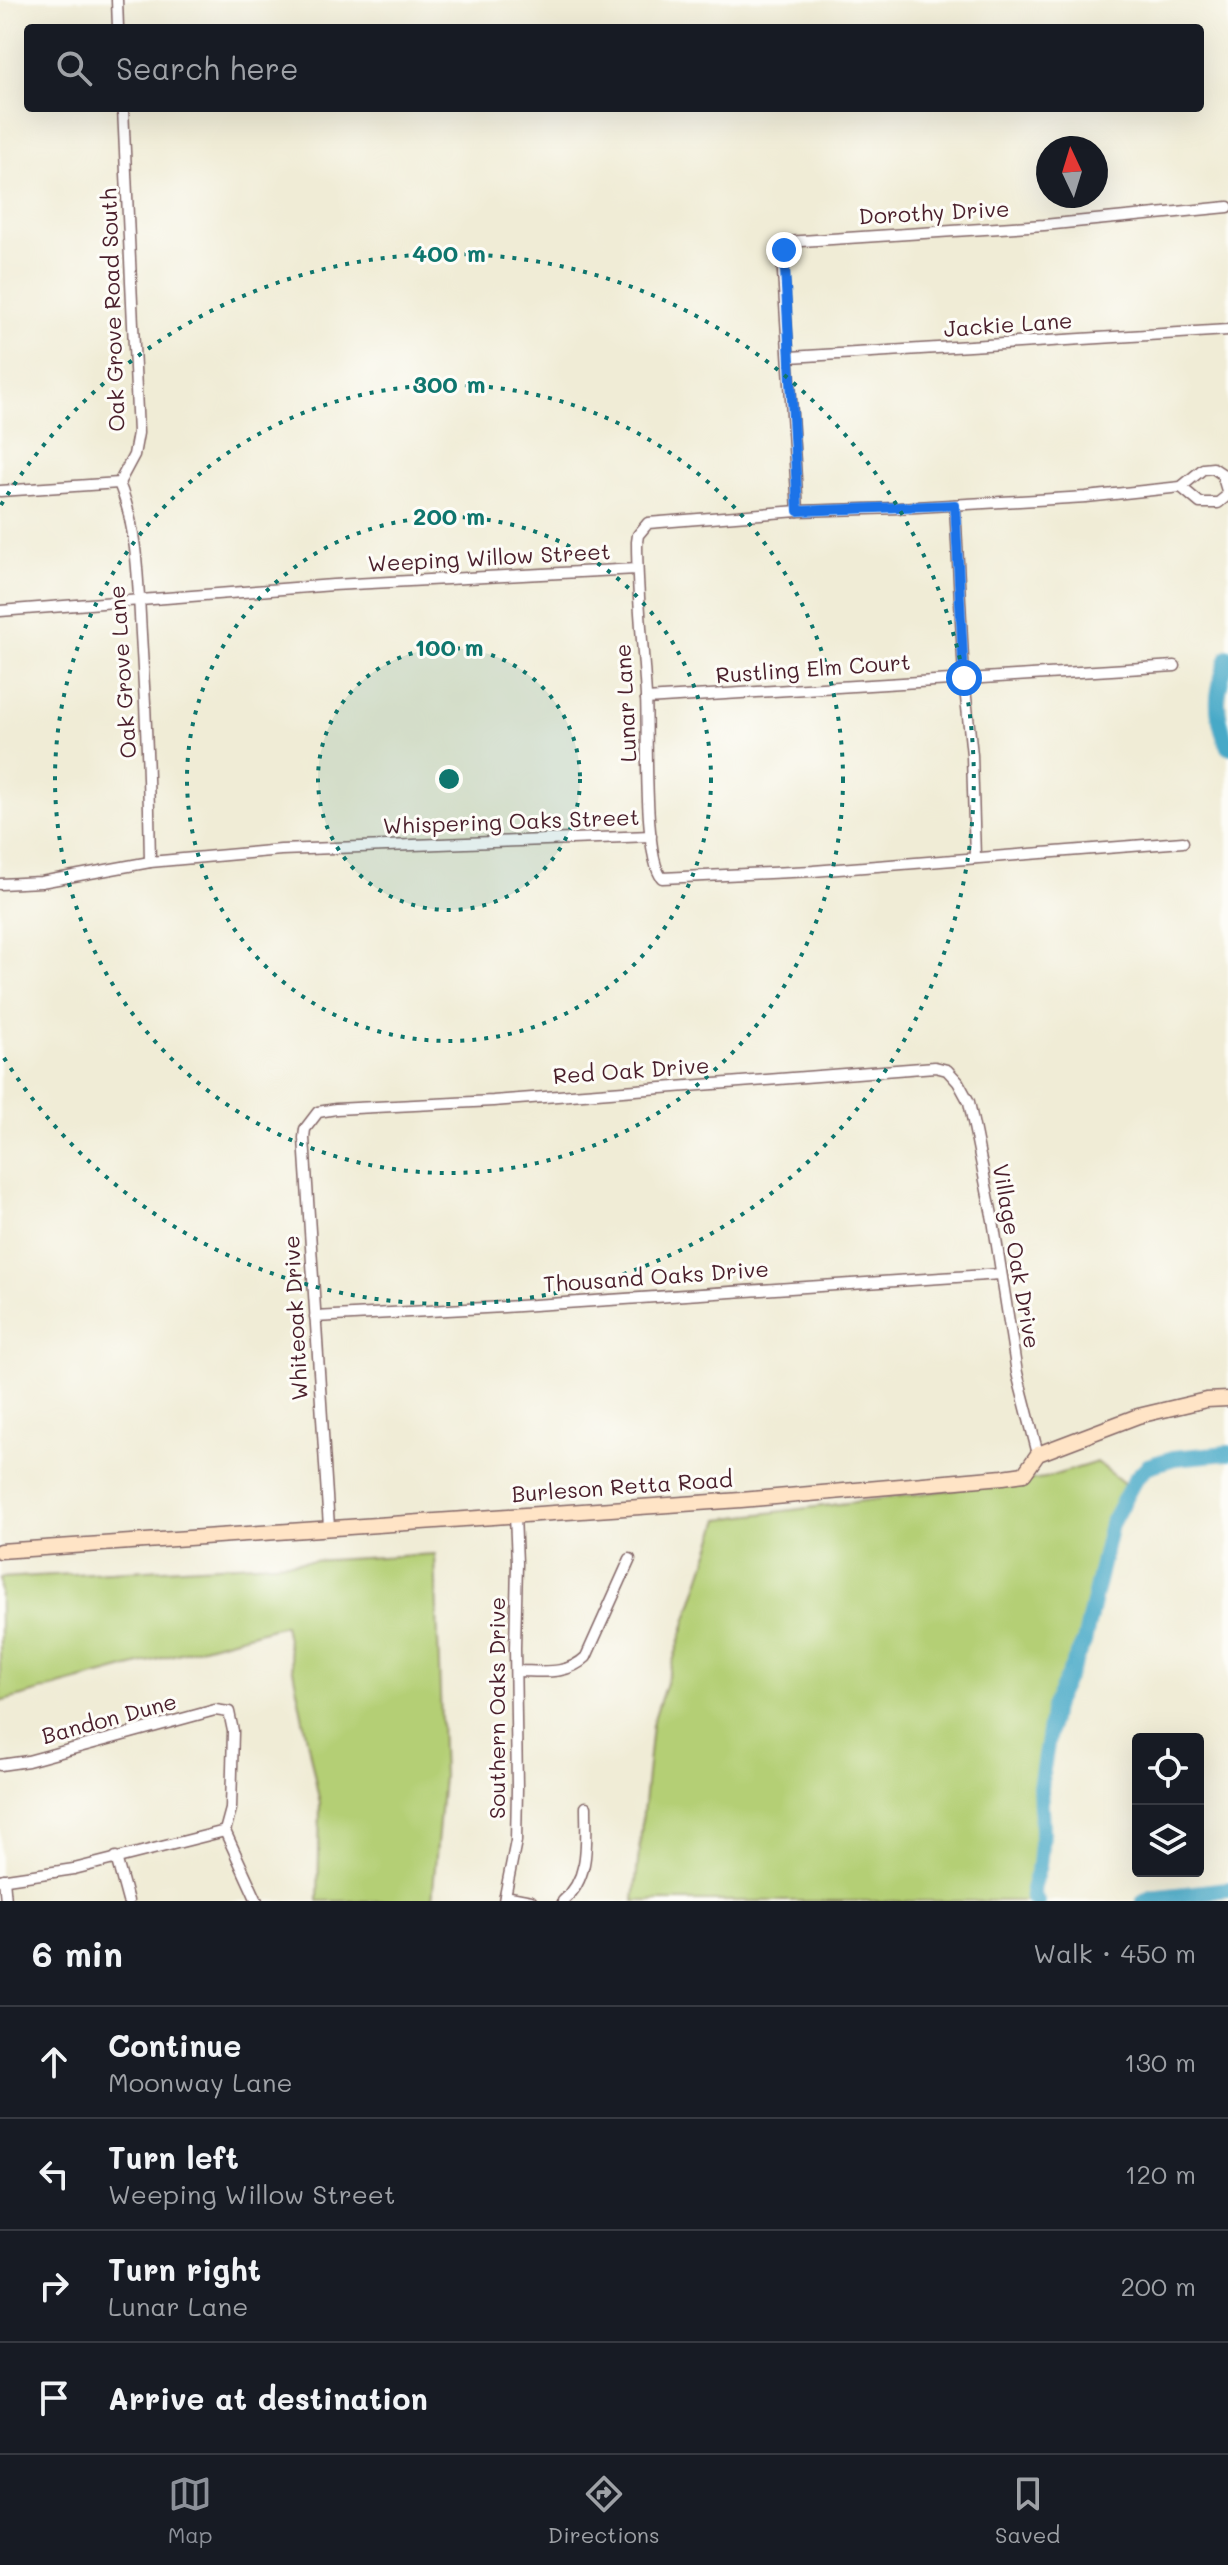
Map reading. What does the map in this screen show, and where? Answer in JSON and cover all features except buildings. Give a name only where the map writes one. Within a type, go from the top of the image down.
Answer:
[{"type":"street","points":[[117,0],[118,24]]},
{"type":"street","name":"Oak Grove Road South","points":[[119,483],[134,455],[138,433],[123,112]]},
{"type":"street","name":"Dorothy Drive","points":[[790,357],[782,256],[786,242],[1044,225],[1228,207]]},
{"type":"street","name":"Jackie Lane","points":[[790,357],[1228,330]]},
{"type":"street","points":[[790,357],[798,511]]},
{"type":"street","name":"Weeping Willow Street","points":[[0,611],[333,585],[637,569],[638,535],[648,523],[798,511],[1086,497],[1181,487],[1203,469],[1213,468],[1222,474],[1228,494],[1218,503],[1200,503],[1181,487]]},
{"type":"street","points":[[0,491],[119,483]]},
{"type":"street","name":"Oak Grove Lane","points":[[119,483],[128,505],[139,602],[148,750],[150,862]]},
{"type":"street","points":[[955,505],[964,678],[972,755],[975,858]]},
{"type":"street","name":"Lunar Lane","points":[[637,569],[651,836]]},
{"type":"street","name":"Rustling Elm Court","points":[[646,699],[1175,666]]},
{"type":"street","name":"Whispering Oaks Street","points":[[0,884],[41,882],[150,862],[281,850],[651,836],[657,873],[662,878],[671,879],[1183,842]]},
{"type":"street","name":"Red Oak Drive","points":[[318,1112],[935,1067],[947,1070]]},
{"type":"street","name":"Village Oak Drive","points":[[947,1070],[969,1102],[993,1220],[1017,1373],[1038,1454]]},
{"type":"street","name":"Whiteoak Drive","points":[[318,1112],[305,1129],[304,1138],[329,1527]]},
{"type":"street","name":"Thousand Oaks Drive","points":[[315,1317],[1001,1274]]},
{"type":"street","name":"Burleson Retta Road","points":[[0,1551],[741,1500],[1003,1477],[1024,1474],[1038,1454],[1138,1416],[1206,1400],[1228,1399]]},
{"type":"street","name":"Southern Oaks Drive","points":[[504,1898],[516,1841],[515,1515]]},
{"type":"street","points":[[516,1671],[566,1670],[577,1666],[586,1657],[630,1559]]},
{"type":"street","name":"Bandon Dune","points":[[0,1765],[28,1761],[215,1710],[229,1712],[233,1731],[231,1809],[225,1831]]},
{"type":"street","points":[[563,1901],[573,1892],[582,1876],[586,1807]]},
{"type":"street","points":[[6,1901],[2,1880],[51,1874],[225,1831],[257,1901]]},
{"type":"street","points":[[116,1857],[128,1901]]},
{"type":"street","points":[[504,1898],[531,1901]]},
{"type":"green space","points":[[1097,1462],[1130,1488],[1111,1524],[1084,1642],[1053,1707],[1040,1787],[1042,1832],[1039,1865],[1032,1889],[1033,1898],[1037,1901],[634,1901],[652,1725],[720,1519],[1045,1478]]},
{"type":"green space","points":[[435,1554],[443,1777],[432,1901],[318,1901],[320,1804],[284,1625],[0,1702],[0,1578]]},
{"type":"waterway","points":[[1228,657],[1218,702],[1220,723],[1228,747]]},
{"type":"waterway","points":[[1037,1901],[1033,1898],[1032,1889],[1039,1865],[1042,1832],[1040,1787],[1053,1707],[1084,1642],[1111,1524],[1135,1479],[1148,1466],[1174,1458],[1228,1453]]},
{"type":"waterway","points":[[1144,1901],[1228,1889]]},
{"type":"route","points":[[784,250],[798,511],[955,505],[964,678]]}]
